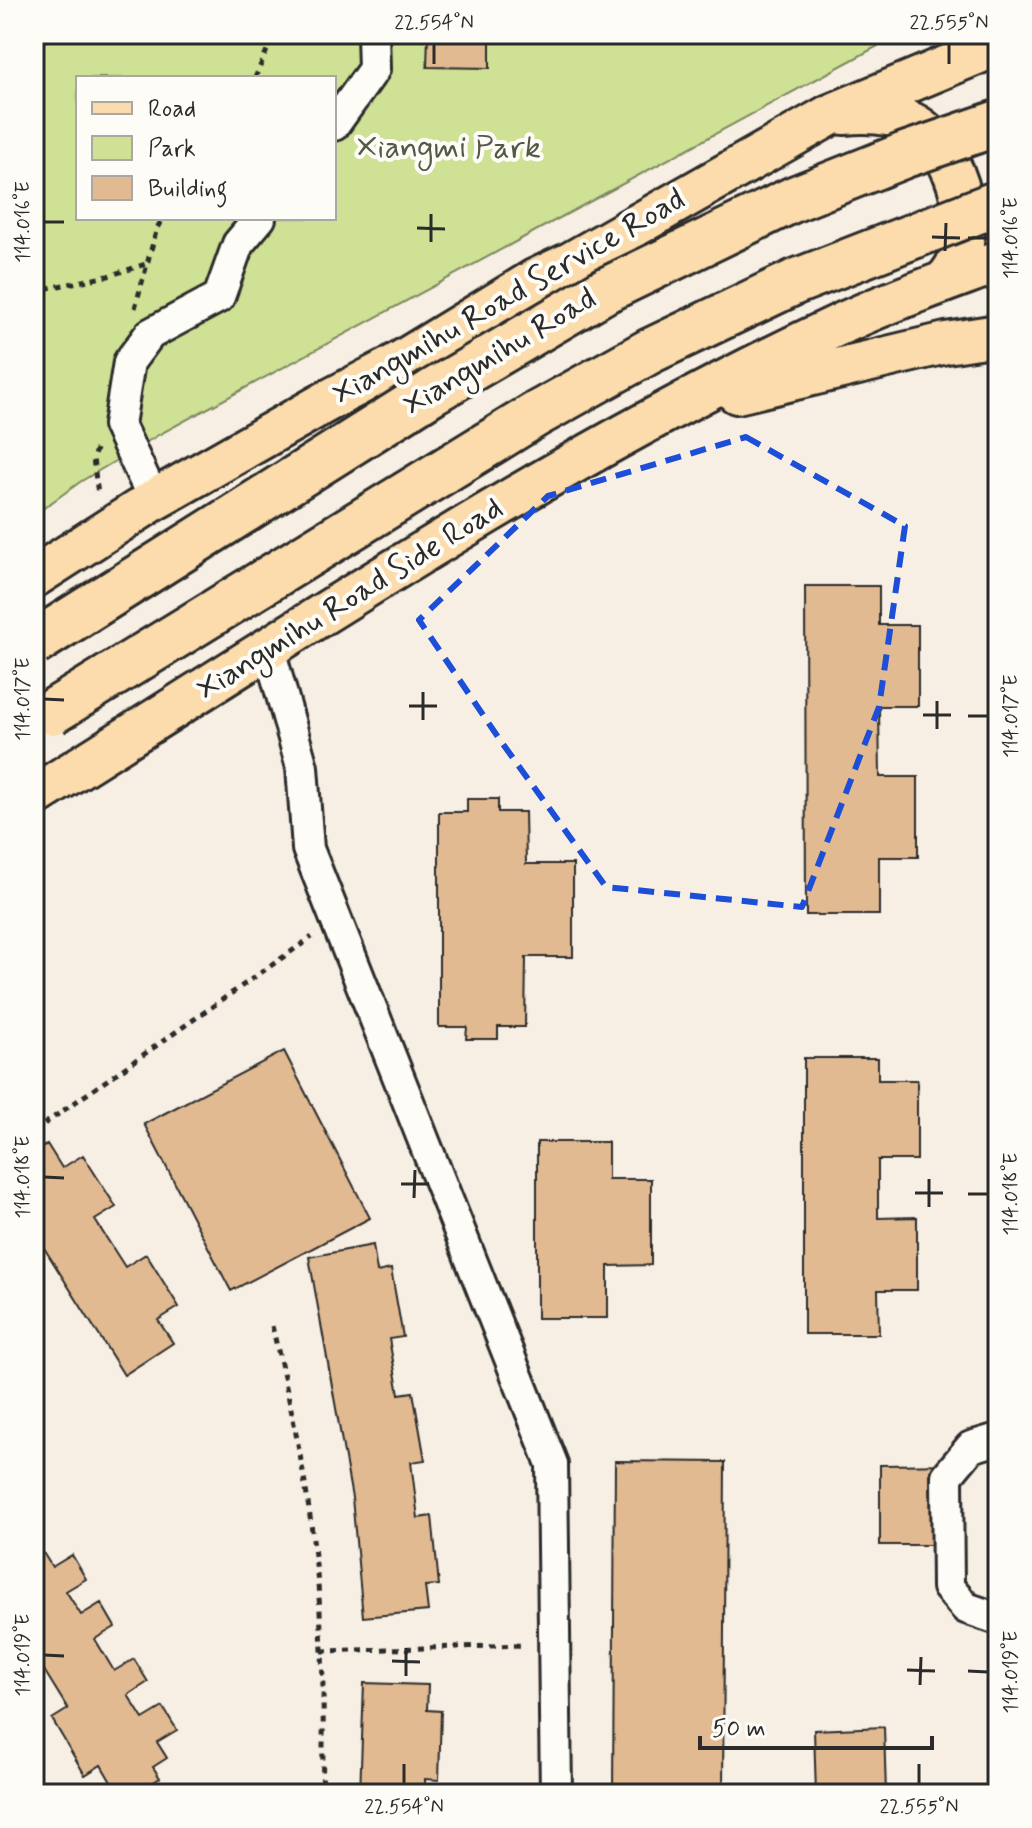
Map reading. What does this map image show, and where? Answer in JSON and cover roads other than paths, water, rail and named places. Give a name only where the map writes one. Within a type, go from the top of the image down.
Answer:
[{"type":"highway","name":"Xiangmihu Road","points":[[34,643],[432,392],[604,291],[794,199],[905,155],[998,123]]},
{"type":"highway","points":[[52,712],[535,415],[638,358],[795,282],[998,203]]},
{"type":"main road","points":[[845,109],[920,66],[961,34]]},
{"type":"main road","name":"Xiangmihu Road Service Road","points":[[34,577],[154,500],[392,367],[536,279],[572,262],[845,109],[998,45]]},
{"type":"main road","points":[[845,109],[899,118],[921,129],[940,148],[958,188],[964,227],[961,254],[953,271],[943,282]]},
{"type":"main road","points":[[671,408],[831,328],[998,262]]},
{"type":"main road","points":[[671,408],[946,343],[998,335]]},
{"type":"main road","name":"Xiangmihu Road Side Road","points":[[34,796],[520,493],[671,408]]},
{"type":"street","points":[[336,122],[374,69],[373,34]]},
{"type":"street","points":[[154,500],[119,425],[129,362],[150,334],[219,297],[238,244],[258,220]]},
{"type":"street","points":[[269,649],[302,767],[308,849],[552,1464],[556,1794]]},
{"type":"street","points":[[998,1439],[971,1447],[947,1476],[948,1587],[966,1608],[998,1619]]},
{"type":"waterway","points":[[34,45],[51,34]]},
{"type":"park label","name":"Xiangmi Park","points":[[449,148]]}]
